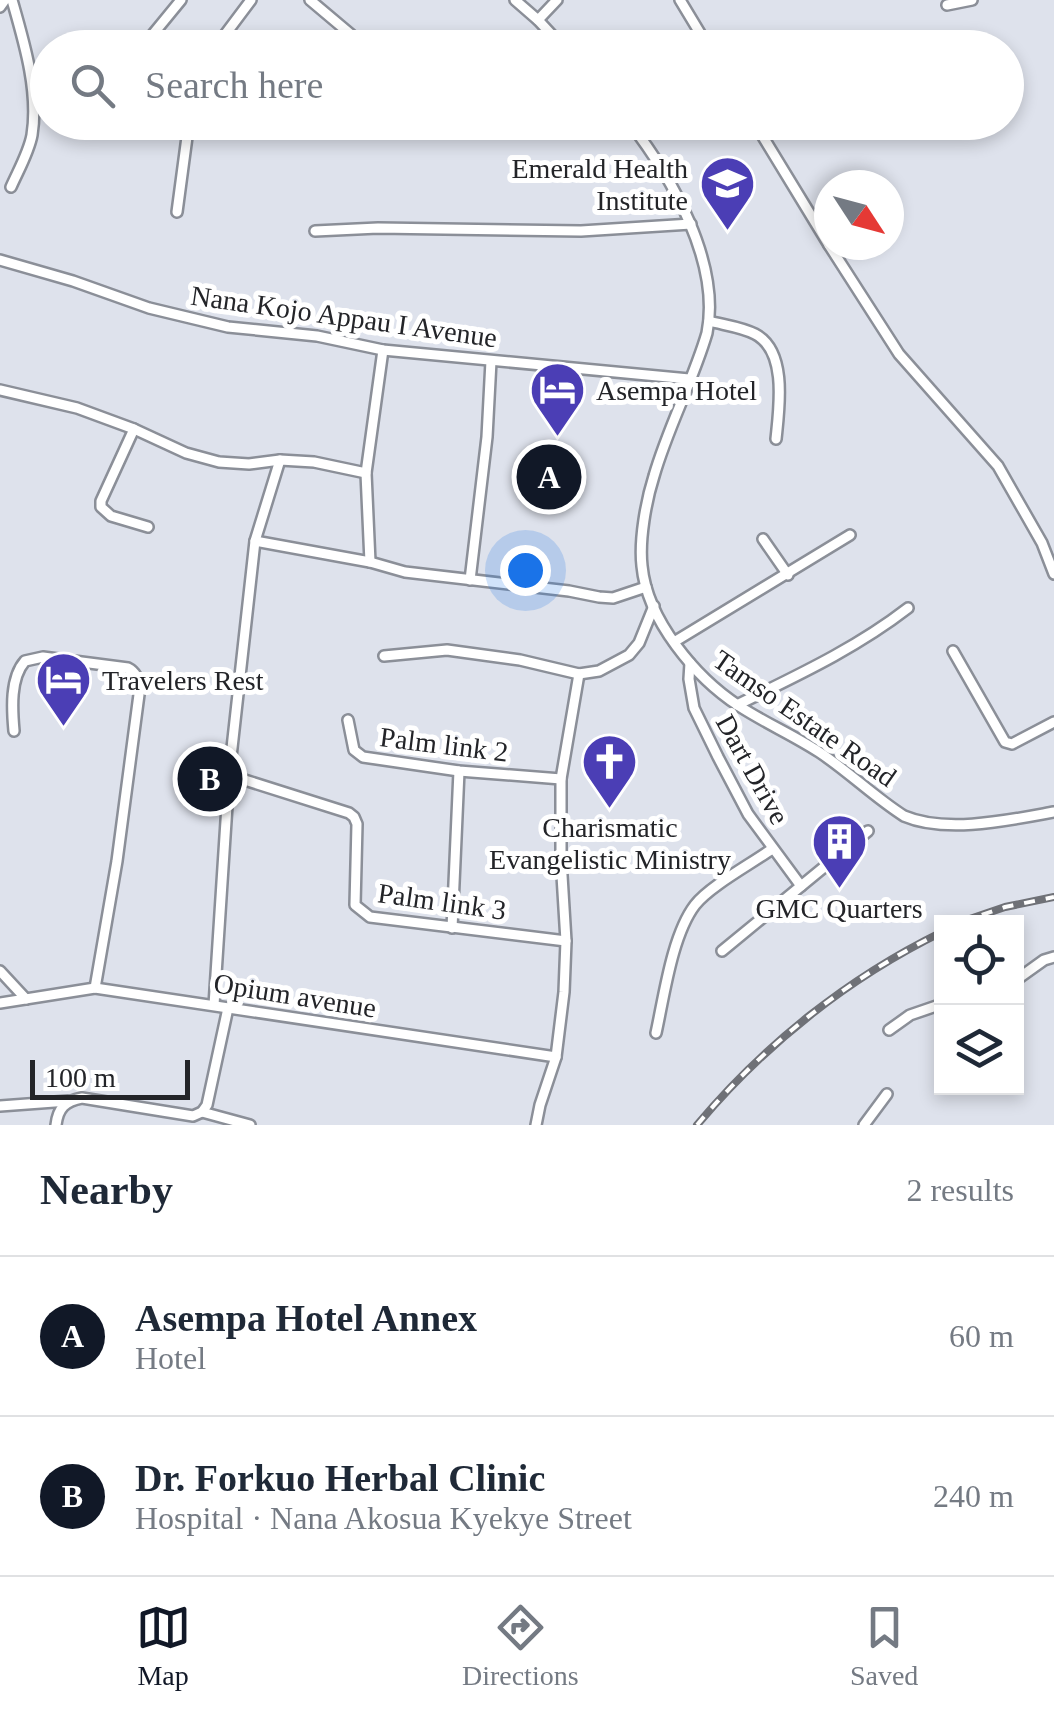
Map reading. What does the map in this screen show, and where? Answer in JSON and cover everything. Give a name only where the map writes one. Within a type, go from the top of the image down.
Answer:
[{"type":"street","points":[[0,7],[5,0]]},
{"type":"street","points":[[12,0],[26,49],[30,81]]},
{"type":"street","points":[[156,30],[181,0]]},
{"type":"street","points":[[229,30],[252,0]]},
{"type":"street","points":[[310,0],[346,30]]},
{"type":"street","points":[[515,0],[548,30]]},
{"type":"street","points":[[538,20],[557,0]]},
{"type":"street","points":[[680,0],[698,30]]},
{"type":"street","points":[[947,5],[972,0]]},
{"type":"street","points":[[11,187],[31,140]]},
{"type":"street","points":[[177,212],[187,140]]},
{"type":"street","name":"Tamso Estate Road","points":[[643,140],[663,169],[691,224],[704,274],[709,321],[653,477],[642,541],[646,587],[674,642],[706,680],[737,705],[819,752],[892,808],[915,820],[992,822],[1054,812]]},
{"type":"street","points":[[765,140],[814,220]]},
{"type":"street","points":[[314,231],[581,231],[691,224]]},
{"type":"street","name":"Nana Kojo Appau I Avenue","points":[[0,260],[149,308],[254,331],[317,336],[382,350],[690,379]]},
{"type":"street","points":[[839,260],[899,354],[998,466],[1042,543],[1054,574]]},
{"type":"street","points":[[709,321],[752,332],[771,348],[780,402],[776,439]]},
{"type":"street","points":[[370,562],[366,473],[382,350]]},
{"type":"street","points":[[470,580],[484,471],[491,361]]},
{"type":"street","points":[[0,390],[77,408],[186,453],[219,462],[314,462],[366,473]]},
{"type":"street","points":[[134,429],[101,507],[110,516],[148,527]]},
{"type":"street","points":[[214,1006],[229,776],[254,541],[280,460]]},
{"type":"street","points":[[674,642],[850,535]]},
{"type":"street","points":[[762,538],[788,574]]},
{"type":"street","points":[[254,541],[405,572],[613,598],[646,587]]},
{"type":"street","points":[[384,656],[448,650],[520,660],[580,674],[599,671],[629,655],[639,643],[654,606]]},
{"type":"street","points":[[737,705],[827,661],[908,608]]},
{"type":"street","points":[[953,651],[1006,742],[1012,744],[1054,722]]},
{"type":"street","points":[[14,731],[17,673],[25,661],[43,656],[128,668],[138,678],[118,860],[95,988]]},
{"type":"street","name":"Dart Drive","points":[[690,663],[694,708],[748,814],[802,886]]},
{"type":"street","points":[[536,1125],[556,1057],[564,992],[561,780],[580,674]]},
{"type":"street","name":"Palm link 2","points":[[348,720],[354,750],[364,758],[561,780]]},
{"type":"street","points":[[452,928],[459,771]]},
{"type":"street","name":"Palm link 3","points":[[229,776],[354,817],[355,905],[370,917],[566,941]]},
{"type":"street","points":[[722,951],[868,831]]},
{"type":"street","points":[[656,1034],[674,951],[695,906],[772,849]]},
{"type":"street","points":[[1024,974],[1054,957]]},
{"type":"street","points":[[0,972],[26,1000]]},
{"type":"street","name":"Opium avenue","points":[[0,1003],[95,988],[556,1057]]},
{"type":"street","points":[[889,1030],[910,1014],[939,1005]]},
{"type":"street","points":[[0,1106],[82,1098],[193,1116],[207,1105],[228,1008]]},
{"type":"street","points":[[864,1125],[888,1094]]},
{"type":"street","points":[[56,1125],[58,1112],[68,1101]]},
{"type":"street","points":[[202,1112],[250,1125]]},
{"type":"railway","points":[[982,915],[1054,897]]},
{"type":"railway","points":[[697,1125],[750,1068],[809,1016],[873,970],[934,936]]},
{"type":"place","name":"Emerald Health Institute","points":[[727,233]]},
{"type":"place","name":"Asempa Hotel","points":[[557,439]]},
{"type":"place","name":"Asempa Hotel Annex","points":[[549,477]]},
{"type":"place","name":"Travelers Rest","points":[[63,729]]},
{"type":"place","name":"Dr. Forkuo Herbal Clinic","points":[[210,779]]},
{"type":"place","name":"Charismatic Evangelistic Ministry","points":[[610,810]]},
{"type":"place","name":"GMC Quarters","points":[[839,891]]}]
